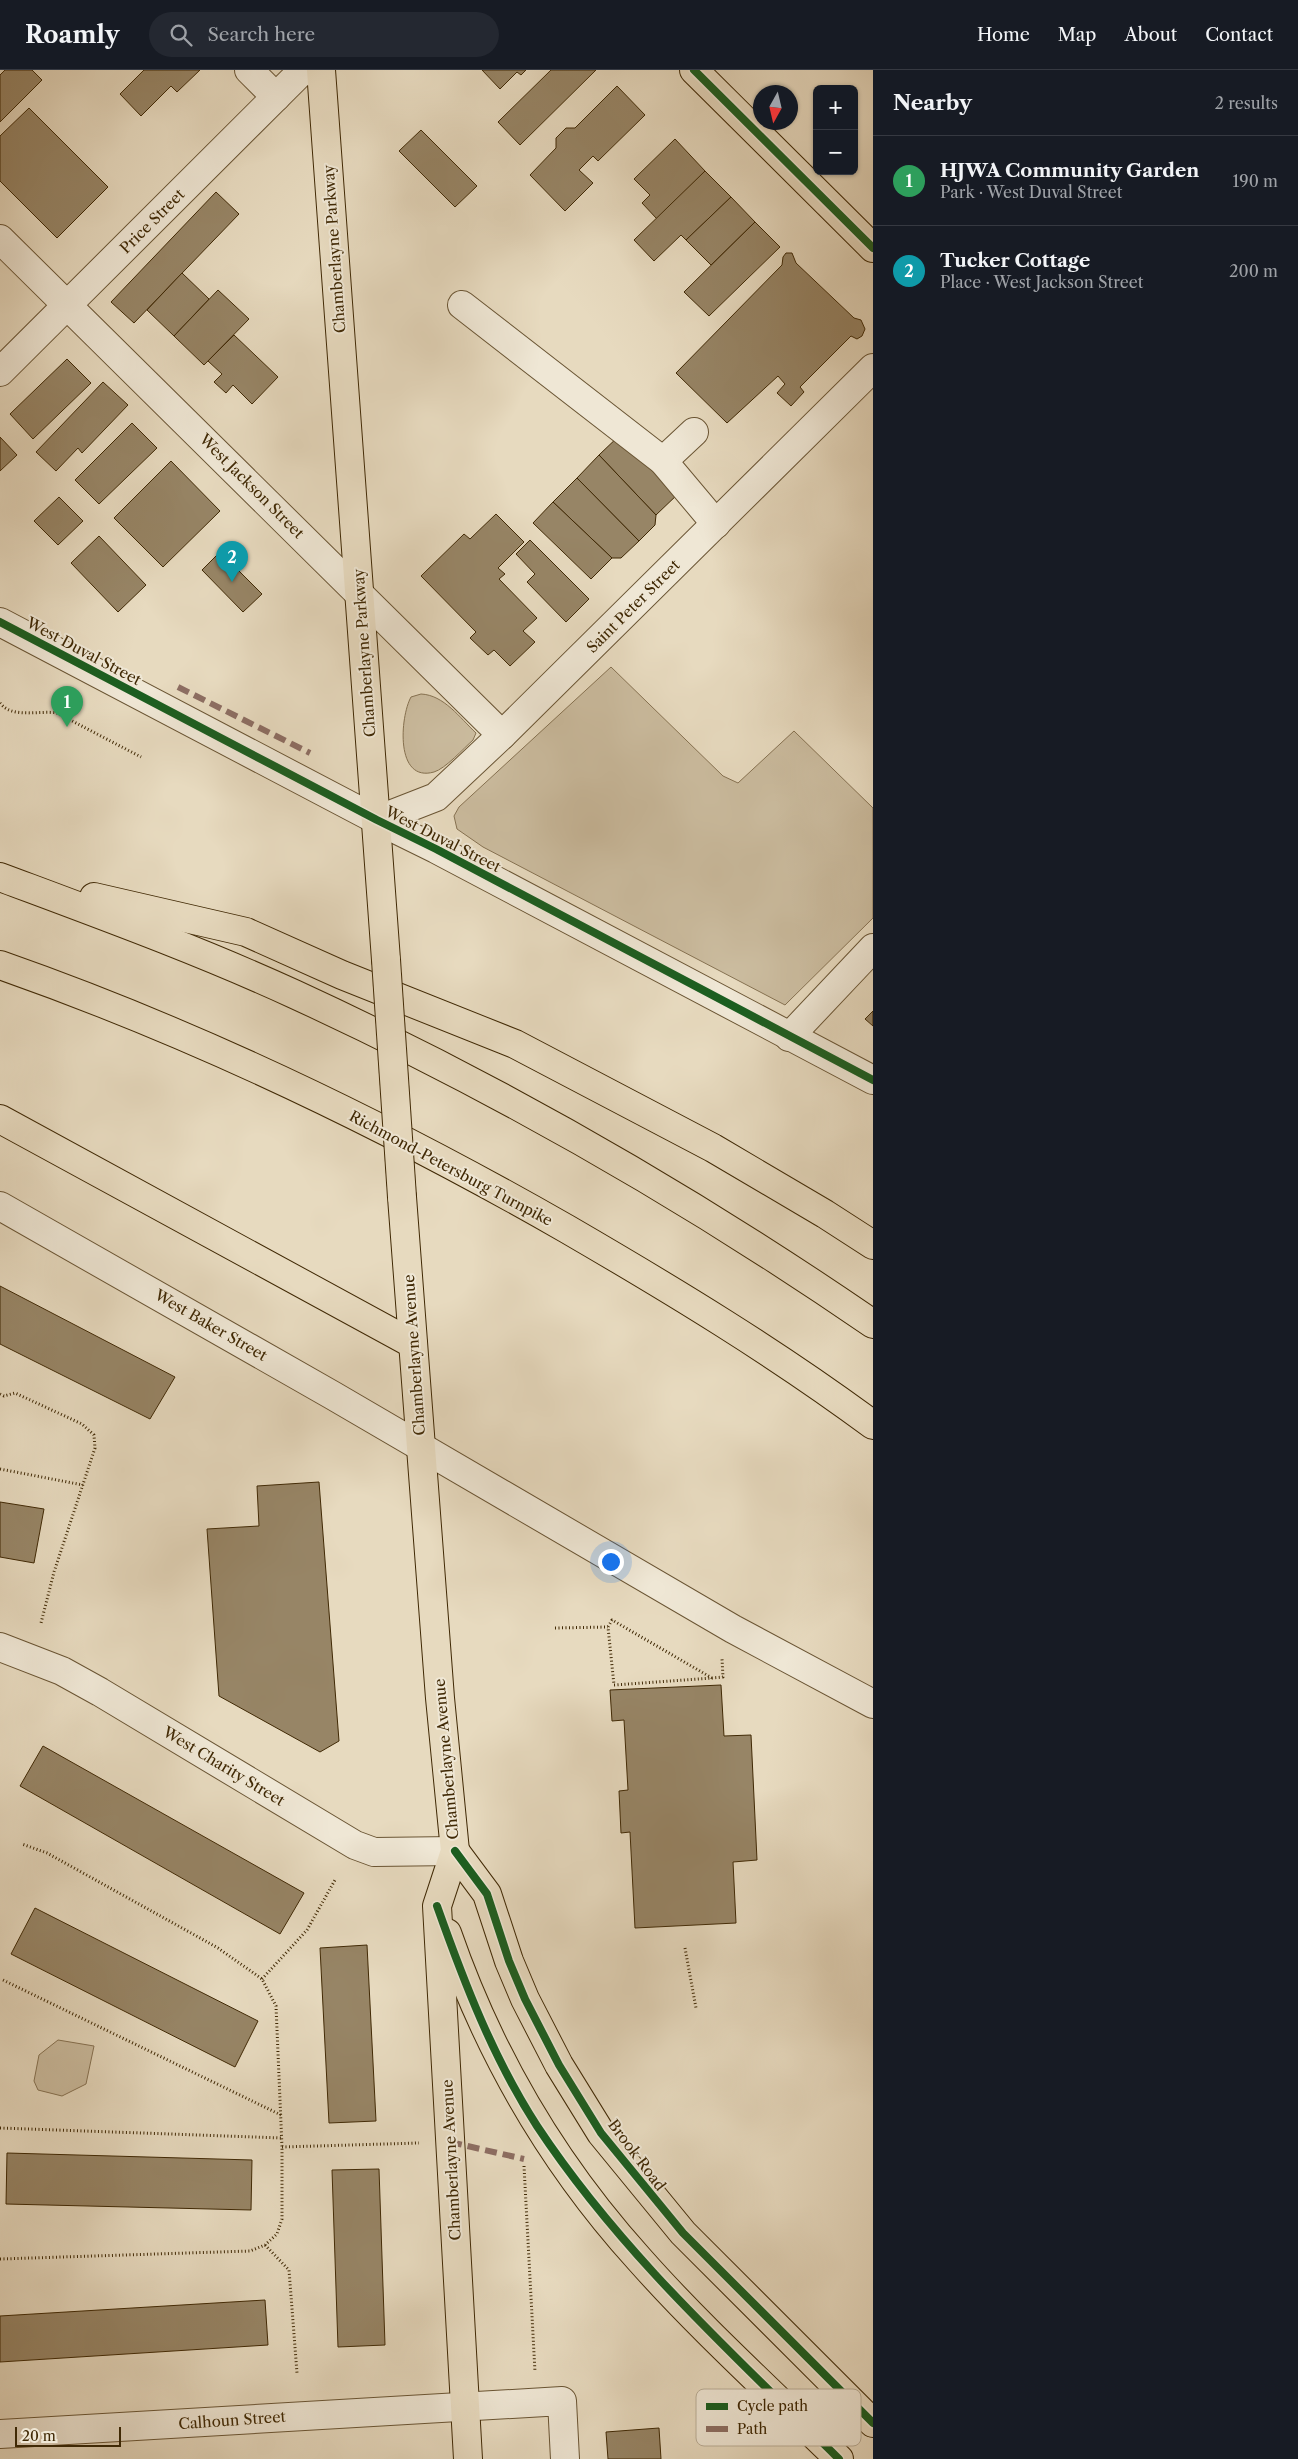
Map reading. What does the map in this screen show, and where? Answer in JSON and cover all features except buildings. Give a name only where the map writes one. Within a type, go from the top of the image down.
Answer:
[{"type":"main road","name":"Chamberlayne Parkway","points":[[321,70],[377,820],[405,1236]]},
{"type":"main road","points":[[694,70],[873,248]]},
{"type":"main road","points":[[0,876],[246,932],[342,975],[515,1044],[713,1148],[826,1214],[873,1245]]},
{"type":"main road","points":[[0,876],[172,942],[292,993],[468,1079],[582,1142],[694,1209],[806,1278],[873,1324]]},
{"type":"main road","name":"Richmond-Petersburg Turnpike","points":[[0,965],[145,1021],[252,1068],[323,1100],[480,1180],[650,1277],[759,1346],[873,1425]]},
{"type":"main road","points":[[0,1119],[413,1344]]},
{"type":"main road","name":"Chamberlayne Avenue","points":[[405,1236],[440,1698],[455,1850],[437,1906],[468,2459]]},
{"type":"main road","name":"Brook Road","points":[[455,1850],[487,1894],[509,1961],[525,1999],[559,2065],[601,2133],[683,2233],[839,2389]]},
{"type":"main road","points":[[437,1906],[460,1970],[489,2040],[537,2125],[570,2172],[639,2260],[769,2389]]},
{"type":"main road","name":"Brook Road","points":[[861,2411],[873,2423]]},
{"type":"main road","points":[[826,2446],[839,2459]]},
{"type":"street","points":[[249,70],[276,97]]},
{"type":"street","name":"Price Street","points":[[0,372],[303,70]]},
{"type":"street","name":"West Jackson Street","points":[[0,238],[502,735]]},
{"type":"street","points":[[462,305],[663,461],[716,524]]},
{"type":"street","name":"Saint Peter Street","points":[[377,820],[436,797],[502,735],[873,368]]},
{"type":"street","points":[[663,461],[694,432]]},
{"type":"street","name":"West Duval Street","points":[[0,622],[377,820],[436,849],[873,1080]]},
{"type":"street","points":[[789,1037],[873,948]]},
{"type":"street","name":"West Baker Street","points":[[0,1206],[421,1447],[748,1638],[873,1704]]},
{"type":"street","name":"West Charity Street","points":[[0,1647],[62,1671],[100,1692],[355,1845],[374,1852],[455,1850]]},
{"type":"street","name":"Calhoun Street","points":[[0,2434],[464,2405],[562,2401],[565,2459]]},
{"type":"path","points":[[0,703],[12,712],[44,711],[57,713],[141,757]]},
{"type":"path","points":[[0,1394],[4,1396],[16,1393],[82,1424],[94,1435],[95,1448],[54,1572],[41,1623]]},
{"type":"path","points":[[0,1469],[83,1485]]},
{"type":"path","points":[[712,1678],[612,1620],[608,1627],[614,1685],[712,1678],[723,1677],[722,1652]]},
{"type":"path","points":[[555,1628],[608,1627]]},
{"type":"path","points":[[0,2259],[250,2251],[265,2245],[277,2234],[282,2219],[282,2138],[276,2006],[262,1979],[218,1948],[47,1853],[22,1844]]},
{"type":"path","points":[[262,1979],[307,1930],[335,1880]]},
{"type":"path","points":[[685,1948],[696,2008]]},
{"type":"path","points":[[3,1980],[280,2115]]},
{"type":"path","points":[[0,2128],[282,2138]]},
{"type":"path","points":[[282,2147],[405,2144]]},
{"type":"path","points":[[524,2159],[535,2358]]},
{"type":"path","points":[[265,2245],[289,2270],[297,2374]]},
{"type":"shaded area","points":[[611,667],[723,776],[738,783],[794,731],[873,808],[873,918],[785,1005],[483,847],[457,829],[454,816],[459,807]]},
{"type":"shaded area","points":[[421,694],[437,698],[458,714],[476,733],[473,740],[454,758],[434,772],[421,773],[412,768],[404,746],[403,732],[407,706],[411,697]]},
{"type":"shaded area","points":[[58,2040],[94,2046],[86,2084],[62,2096],[38,2090],[34,2081],[39,2055]]},
{"type":"marked path","points":[[178,687],[310,753]]},
{"type":"marked path","points":[[450,2142],[524,2159]]},
{"type":"cycle path","points":[[694,70],[873,248]]},
{"type":"cycle path","points":[[0,622],[377,820],[436,849],[873,1080]]},
{"type":"cycle path","points":[[455,1851],[487,1894],[509,1961],[525,1999],[559,2065],[601,2133],[683,2233],[839,2389]]},
{"type":"cycle path","points":[[437,1906],[469,1991],[493,2047],[537,2126],[604,2217],[679,2300],[768,2389]]},
{"type":"cycle path","points":[[861,2411],[873,2423]]},
{"type":"cycle path","points":[[826,2446],[839,2459]]},
{"type":"place","name":"Tucker Cottage","points":[[232,582]]},
{"type":"place","name":"HJWA Community Garden","points":[[67,727]]}]
